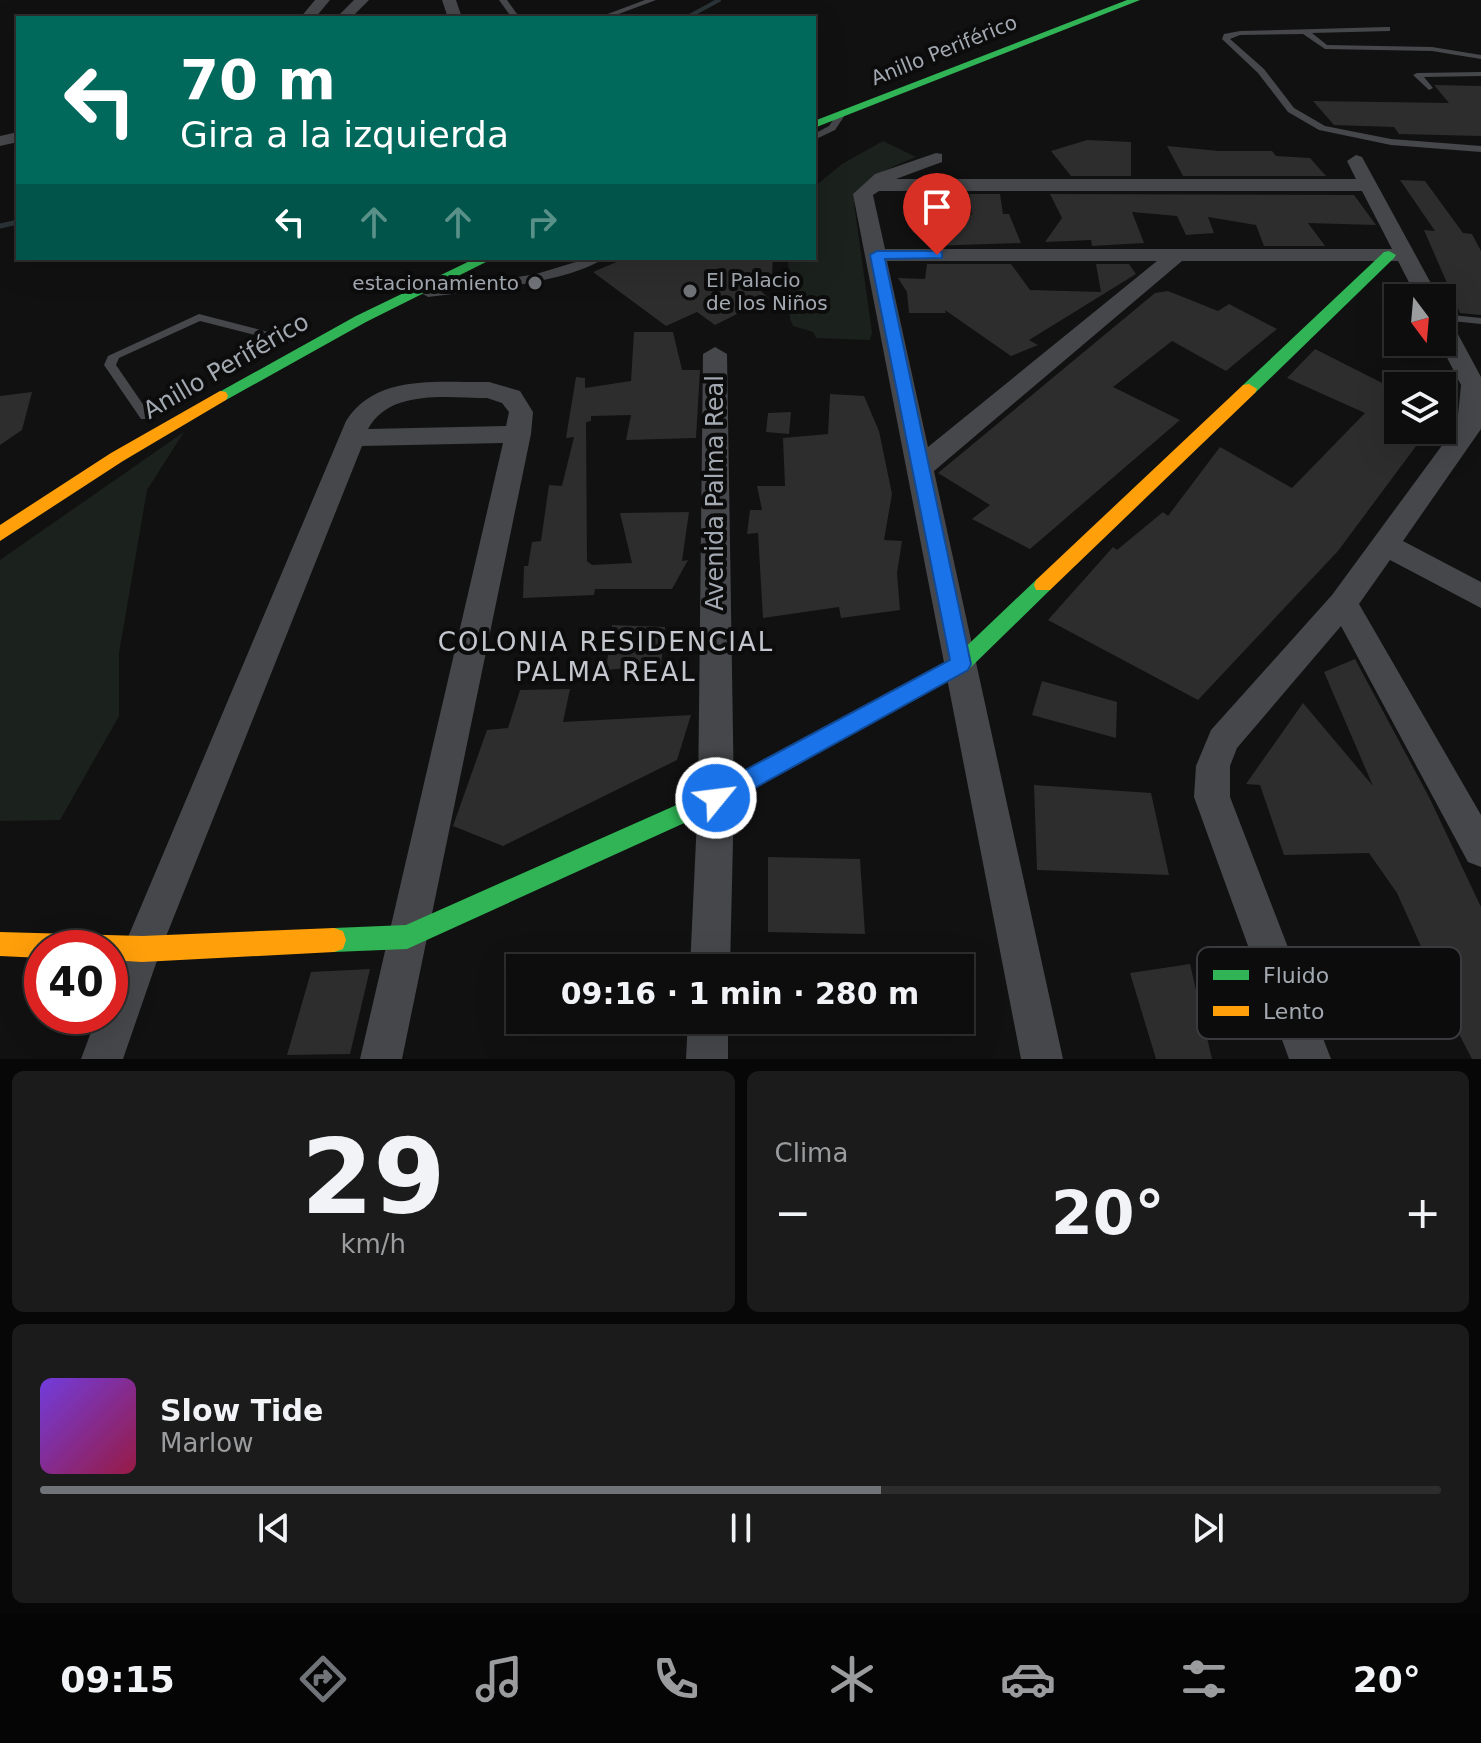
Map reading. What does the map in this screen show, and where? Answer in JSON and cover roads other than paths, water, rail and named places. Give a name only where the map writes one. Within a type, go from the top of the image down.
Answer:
[{"type":"main road","name":"Anillo Periférico","points":[[816,110],[1102,0]]},
{"type":"main road","name":"Anillo Periférico","points":[[816,124],[1135,0]]},
{"type":"main road","points":[[0,944],[142,949],[407,937],[716,798],[961,664],[1397,255]]},
{"type":"main road","name":"Anillo Periférico","points":[[184,395],[446,260]]},
{"type":"main road","name":"Anillo Periférico","points":[[0,534],[182,417],[298,351],[483,260]]},
{"type":"street","points":[[309,16],[323,0]]},
{"type":"street","points":[[345,16],[362,0]]},
{"type":"street","points":[[936,158],[882,178],[863,194],[1042,1059]]},
{"type":"street","points":[[1356,161],[1397,255],[1418,284]]},
{"type":"street","points":[[874,185],[1367,185]]},
{"type":"street","points":[[877,255],[1397,255]]},
{"type":"street","points":[[920,468],[1177,255]]},
{"type":"street","points":[[1268,947],[1212,797],[1213,766],[1223,740],[1343,603],[1470,426],[1477,386],[1456,349]]},
{"type":"street","name":"Avenida Palma Real","points":[[710,954],[716,798],[715,354]]},
{"type":"street","points":[[102,1059],[142,949],[359,421],[377,403],[407,391],[489,390],[511,397],[521,412],[518,434],[381,1059]]},
{"type":"street","points":[[350,438],[518,434]]},
{"type":"street","points":[[1386,545],[1481,596]]},
{"type":"street","points":[[1343,603],[1469,807],[1481,850]]},
{"type":"street","points":[[707,1059],[708,1034]]},
{"type":"street","points":[[1303,1039],[1310,1059]]},
{"type":"lane","points":[[607,16],[652,0]]},
{"type":"lane","points":[[1387,29],[1232,34],[1226,39],[1261,71],[1291,110],[1322,128],[1391,142],[1481,149]]},
{"type":"lane","points":[[1304,31],[1325,47],[1432,49],[1480,58]]},
{"type":"lane","points":[[1432,49],[1457,74]]},
{"type":"lane","points":[[1429,88],[1417,75],[1481,74]]},
{"type":"lane","points":[[816,136],[832,128],[841,115]]},
{"type":"lane","points":[[402,298],[534,280],[560,274],[594,260]]},
{"type":"lane","points":[[145,416],[110,365],[114,356],[199,317],[287,340]]},
{"type":"lane","points":[[1456,318],[1481,321]]},
{"type":"waterway","points":[[690,16],[719,0]]},
{"type":"waterway","points":[[0,226],[16,222]]},
{"type":"place","name":"estacionamiento","points":[[535,283]]},
{"type":"place","name":"El Palacio de los Niños","points":[[690,291]]},
{"type":"district","name":"COLONIA RESIDENCIAL PALMA REAL","points":[[606,657]]}]
